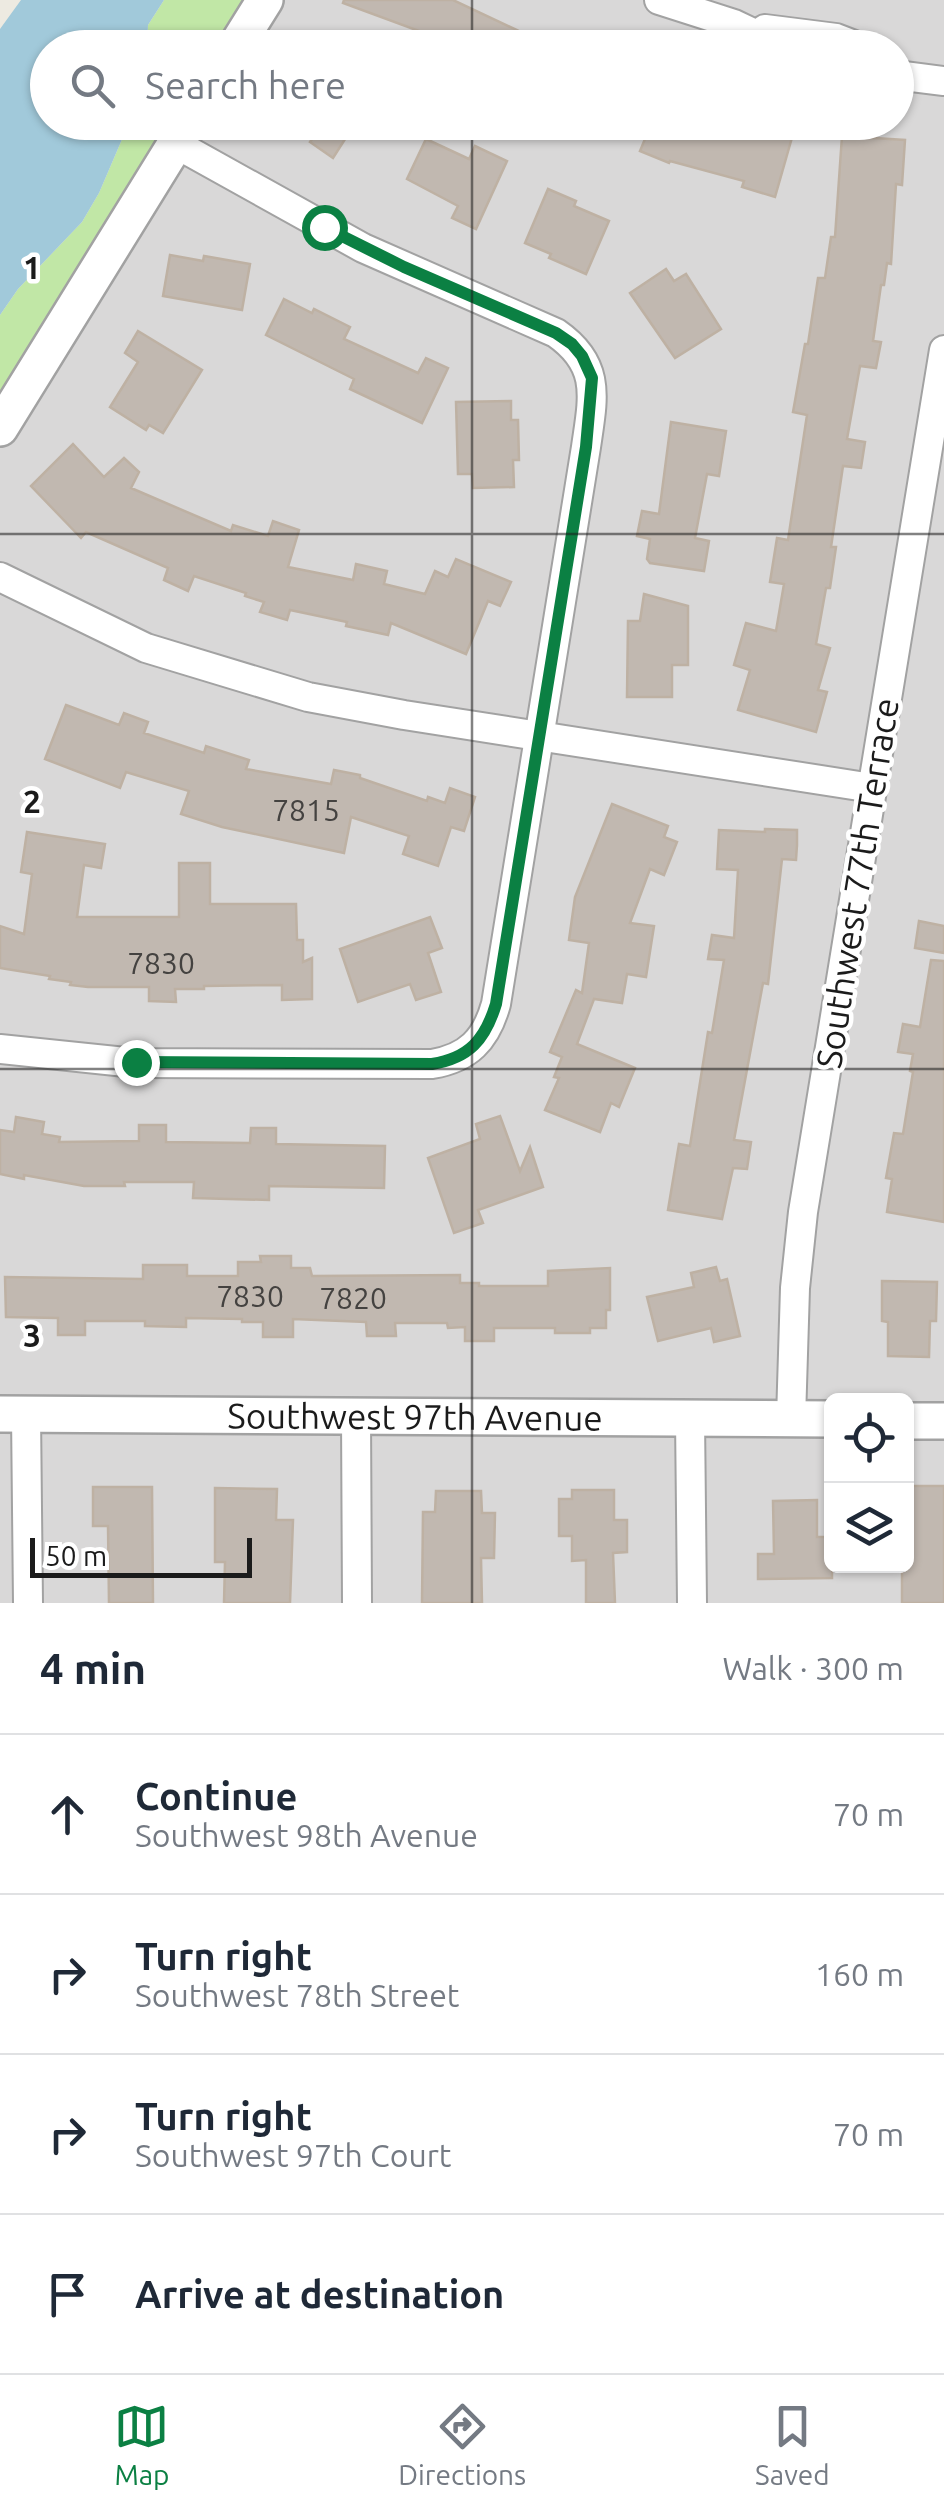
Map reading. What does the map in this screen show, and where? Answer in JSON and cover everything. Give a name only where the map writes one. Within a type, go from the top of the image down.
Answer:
[{"type":"street","points":[[246,30],[264,0]]},
{"type":"street","points":[[658,0],[746,30]]},
{"type":"street","points":[[734,24],[778,30]]},
{"type":"street","points":[[914,75],[944,81]]},
{"type":"street","points":[[0,428],[178,140]]},
{"type":"street","points":[[0,1049],[136,1062],[411,1066],[450,1062],[460,1057],[484,1034],[496,1004],[586,447],[592,378],[582,356],[556,333],[363,248],[193,140]]},
{"type":"street","name":"Southwest 77th Terrace","points":[[791,1419],[795,1288],[803,1212],[944,350]]},
{"type":"street","points":[[0,577],[146,648],[246,680],[355,707],[872,788]]},
{"type":"street","points":[[13,1414],[28,1603]]},
{"type":"street","name":"Southwest 97th Avenue","points":[[13,1414],[824,1420]]},
{"type":"street","points":[[356,1416],[357,1603]]},
{"type":"street","points":[[690,1418],[692,1603]]},
{"type":"street","points":[[914,1421],[944,1421]]},
{"type":"shaded area","points":[[245,0],[944,0],[944,1603],[0,1603],[0,399],[160,140],[914,140],[914,30],[226,30]]},
{"type":"green space","points":[[164,0],[245,0],[226,30],[148,30]]},
{"type":"green space","points":[[122,140],[160,140],[0,399],[0,315],[18,289],[82,222]]},
{"type":"water","points":[[21,0],[164,0],[148,30],[30,30],[30,140],[122,140],[82,222],[18,289],[0,315],[0,29]]},
{"type":"building","points":[[453,0],[517,30],[416,30],[343,3]]},
{"type":"building","points":[[311,140],[344,140],[333,158]]},
{"type":"building","points":[[426,140],[469,159],[475,146],[507,161],[476,229],[452,218],[458,206],[407,179]]},
{"type":"building","points":[[645,140],[791,140],[775,197],[742,187],[744,181],[669,163],[640,151]]},
{"type":"building","points":[[842,140],[905,140],[902,185],[896,184],[891,264],[887,263],[881,285],[873,341],[881,342],[876,368],[860,366],[847,439],[865,442],[861,468],[843,466],[831,547],[836,547],[830,588],[826,588],[816,644],[830,648],[818,690],[827,692],[816,732],[738,710],[750,670],[734,665],[746,623],[776,631],[784,584],[770,582],[777,538],[788,540],[807,415],[793,412],[818,278],[825,278],[831,237],[835,237]]},
{"type":"building","points":[[548,189],[609,221],[586,274],[525,243]]},
{"type":"building","points":[[170,255],[250,264],[242,310],[163,296]]},
{"type":"building","points":[[666,269],[674,281],[686,274],[721,329],[675,358],[630,293]]},
{"type":"building","points":[[284,299],[350,327],[344,339],[418,373],[426,358],[448,368],[422,423],[350,389],[354,379],[266,335]]},
{"type":"building","points":[[138,331],[202,370],[163,433],[149,425],[146,430],[110,407],[138,362],[125,353]]},
{"type":"building","points":[[511,401],[511,420],[518,420],[519,460],[513,460],[514,487],[473,488],[472,474],[458,474],[456,402]]},
{"type":"building","points":[[671,422],[726,431],[719,476],[707,474],[695,538],[709,541],[704,571],[650,563],[650,539],[637,536],[642,511],[659,514]]},
{"type":"building","points":[[73,444],[104,477],[124,458],[139,472],[131,488],[231,531],[233,525],[268,536],[273,521],[299,530],[288,567],[353,580],[356,564],[387,571],[384,584],[425,594],[435,571],[448,577],[456,559],[511,582],[500,606],[488,601],[466,654],[391,623],[388,635],[290,610],[287,620],[260,612],[264,602],[245,596],[246,593],[194,576],[188,591],[164,580],[168,568],[86,532],[81,538],[31,486]]},
{"type":"building","points":[[644,594],[688,606],[688,665],[672,665],[672,697],[627,697],[628,621],[640,621]]},
{"type":"building","points":[[66,705],[119,725],[124,713],[148,722],[144,733],[204,753],[206,746],[249,760],[246,769],[331,784],[334,770],[360,775],[427,801],[428,797],[445,803],[450,788],[475,797],[464,831],[451,827],[438,866],[403,854],[409,836],[351,817],[344,853],[222,827],[181,814],[189,791],[126,772],[120,788],[45,759]]},
{"type":"building","points":[[612,804],[668,826],[664,837],[677,842],[664,875],[650,869],[630,923],[654,926],[646,977],[627,974],[622,1003],[594,999],[577,1044],[635,1068],[619,1107],[611,1103],[600,1132],[545,1110],[559,1078],[554,1077],[562,1057],[550,1052],[576,990],[582,993],[589,943],[569,940],[575,897]]},
{"type":"building","points":[[719,830],[797,830],[797,845],[796,860],[782,859],[768,984],[763,983],[734,1140],[751,1142],[747,1169],[733,1168],[722,1219],[668,1210],[679,1144],[690,1146],[724,960],[708,959],[712,935],[734,938],[738,870],[717,869]]},
{"type":"building","points":[[27,832],[105,844],[101,868],[84,865],[77,917],[179,917],[179,863],[210,863],[210,904],[296,904],[297,940],[303,940],[303,962],[312,958],[312,999],[282,1000],[282,985],[175,989],[176,1002],[149,1001],[149,987],[70,985],[71,982],[49,979],[50,976],[0,968],[0,926],[24,934],[32,874],[21,872]]},
{"type":"building","points":[[430,917],[442,948],[428,953],[441,992],[416,1000],[410,984],[358,1002],[340,949]]},
{"type":"building","points":[[919,921],[944,926],[944,953],[915,948]]},
{"type":"building","points":[[931,960],[944,961],[944,1222],[887,1212],[892,1179],[886,1178],[894,1133],[903,1134],[913,1072],[913,1054],[898,1052],[903,1024],[920,1027]]},
{"type":"building","points":[[500,1116],[520,1171],[530,1147],[543,1187],[478,1210],[483,1223],[454,1233],[428,1158],[480,1139],[476,1124]]},
{"type":"building","points":[[16,1117],[44,1122],[42,1134],[60,1137],[59,1142],[139,1141],[139,1125],[166,1125],[166,1142],[250,1143],[251,1128],[276,1128],[276,1144],[385,1146],[384,1188],[269,1186],[269,1200],[193,1198],[194,1182],[84,1186],[24,1175],[24,1179],[0,1174],[0,1130],[14,1132]]},
{"type":"building","points":[[260,1256],[291,1256],[291,1268],[310,1268],[312,1276],[460,1275],[460,1283],[479,1286],[548,1286],[548,1271],[610,1268],[610,1310],[606,1310],[606,1328],[590,1328],[590,1333],[555,1333],[555,1328],[494,1328],[494,1341],[465,1341],[465,1327],[448,1328],[447,1323],[395,1323],[396,1336],[367,1336],[366,1322],[293,1319],[293,1337],[263,1337],[263,1322],[242,1319],[186,1318],[186,1327],[145,1326],[145,1321],[85,1321],[85,1335],[58,1335],[58,1318],[6,1317],[5,1277],[143,1279],[143,1265],[187,1265],[187,1276],[238,1276],[238,1262],[261,1262]]},
{"type":"building","points":[[716,1267],[720,1281],[727,1279],[740,1336],[714,1342],[711,1328],[658,1341],[647,1297],[694,1287],[691,1273]]},
{"type":"building","points":[[882,1281],[937,1282],[936,1321],[930,1321],[929,1357],[888,1356],[888,1322],[882,1321]]},
{"type":"building","points":[[914,1486],[944,1486],[944,1603],[902,1603],[902,1573],[914,1573]]},
{"type":"building","points":[[93,1487],[152,1487],[153,1603],[109,1603],[108,1526],[93,1526]]},
{"type":"building","points":[[215,1488],[277,1489],[276,1520],[293,1520],[290,1603],[224,1603],[225,1562],[215,1562]]},
{"type":"building","points":[[572,1490],[614,1490],[614,1520],[627,1520],[627,1552],[613,1553],[615,1603],[586,1603],[586,1560],[572,1561],[572,1536],[559,1536],[559,1499],[572,1499]]},
{"type":"building","points":[[436,1491],[481,1491],[482,1513],[495,1513],[494,1558],[481,1558],[482,1603],[422,1603],[423,1512],[435,1512]]},
{"type":"building","points":[[817,1500],[817,1537],[824,1537],[824,1573],[832,1573],[832,1578],[758,1579],[758,1554],[774,1554],[773,1501]]},
{"type":"route","points":[[136,1062],[394,1066],[450,1062],[478,1044],[496,1004],[586,447],[592,378],[582,356],[556,333],[404,267],[324,227]]}]
